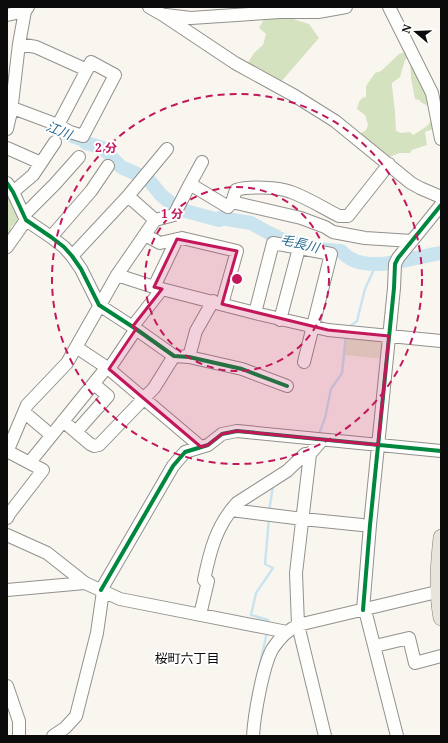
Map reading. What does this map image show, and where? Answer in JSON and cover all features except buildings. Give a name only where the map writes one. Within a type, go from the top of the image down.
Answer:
[{"type":"main road","points":[[441,537],[439,592],[441,618]]},
{"type":"street","points":[[149,7],[235,63],[295,96],[335,121],[411,183],[441,197]]},
{"type":"street","points":[[268,7],[280,12]]},
{"type":"street","points":[[163,15],[178,18],[191,18],[280,12],[318,12],[346,7]]},
{"type":"street","points":[[389,7],[432,93],[441,139]]},
{"type":"street","points":[[7,15],[27,9],[19,44],[7,129]]},
{"type":"street","points":[[19,44],[36,47],[87,70]]},
{"type":"street","points":[[11,109],[18,110],[83,136],[115,75],[91,62],[58,125]]},
{"type":"street","points":[[55,142],[34,175],[10,187],[25,218],[64,247],[72,256],[81,269],[99,305],[135,328],[174,356],[189,357],[242,369],[287,386]]},
{"type":"street","points":[[7,148],[41,164]]},
{"type":"street","points":[[72,256],[128,196],[167,149]]},
{"type":"street","points":[[7,247],[25,218],[79,157]]},
{"type":"street","points":[[7,518],[43,470],[30,462],[7,452],[27,405],[67,362],[117,275],[156,220],[174,215],[202,162]]},
{"type":"street","points":[[190,184],[228,206],[232,202],[236,190],[243,188],[263,188],[290,191],[339,216],[348,216],[389,164]]},
{"type":"street","points":[[51,237],[91,191],[108,166]]},
{"type":"street","points":[[128,196],[156,220]]},
{"type":"street","points":[[232,202],[301,218],[325,226],[333,232],[365,238],[412,241]]},
{"type":"street","points":[[397,736],[375,646],[364,610],[378,445],[396,264],[398,258],[441,205]]},
{"type":"street","points":[[145,235],[160,243],[182,238],[237,251],[218,303],[196,331],[189,357]]},
{"type":"street","points":[[30,462],[108,368],[135,328],[158,288],[177,239]]},
{"type":"street","points":[[255,314],[273,243],[331,254],[304,362]]},
{"type":"street","points":[[280,320],[299,248]]},
{"type":"street","points":[[117,275],[158,288],[255,314],[313,327],[328,330],[441,341]]},
{"type":"street","points":[[76,347],[108,368],[201,447]]},
{"type":"street","points":[[63,421],[94,446],[99,445],[154,388],[174,356]]},
{"type":"street","points":[[76,432],[108,396],[94,384]]},
{"type":"street","points":[[24,412],[51,435]]},
{"type":"street","points":[[53,736],[65,728],[76,716],[97,633],[102,591],[173,466],[186,452],[208,445],[222,434],[236,431],[441,451]]},
{"type":"street","points":[[322,440],[310,454],[296,573],[298,625],[325,736]]},
{"type":"street","points":[[200,615],[208,581],[204,580],[210,550],[217,532],[231,510],[238,503],[287,471],[305,454],[310,454]]},
{"type":"street","points":[[231,510],[303,520],[362,525]]},
{"type":"street","points":[[7,535],[47,553],[85,583],[120,599],[287,632]]},
{"type":"street","points":[[7,590],[85,583]]},
{"type":"street","points":[[254,736],[256,712],[267,664],[272,649],[287,632],[298,625],[439,592]]},
{"type":"street","points":[[375,646],[409,638],[415,663],[441,656]]},
{"type":"street","points":[[7,686],[19,721],[19,736]]},
{"type":"highlighted area","points":[[177,239],[237,251],[222,304],[328,330],[389,336],[378,445],[237,431],[222,434],[208,445],[201,447],[109,369],[136,329],[133,326],[162,289],[154,287]]},
{"type":"green space","points":[[265,17],[290,18],[309,24],[319,38],[280,83],[247,64],[254,53],[263,45],[266,34],[259,28]]},
{"type":"green space","points":[[408,51],[411,55],[405,60],[400,77],[392,83],[396,131],[401,133],[410,132],[413,135],[426,127],[431,120],[430,111],[427,105],[415,99],[411,78],[410,60],[420,73],[436,129],[425,132],[427,145],[412,150],[410,153],[400,153],[389,157],[385,156],[360,137],[361,133],[366,130],[368,125],[365,115],[357,109],[362,98],[366,97],[366,86],[375,73],[381,71],[399,54]]},
{"type":"green space","points":[[7,188],[19,215],[17,221],[11,227],[11,232],[7,239]]},
{"type":"green space","points":[[270,226],[281,230],[279,236],[268,231]]},
{"type":"green space","points":[[347,335],[385,338],[384,359],[344,355]]},
{"type":"waterway","name":"毛長川","points":[[67,134],[83,140],[86,143],[103,148],[121,167],[148,179],[161,195],[178,209],[219,220],[220,218],[251,223],[278,238],[294,243]]},
{"type":"waterway","name":"毛長川","points":[[316,249],[341,251],[350,259],[362,263],[375,264],[402,261],[441,253]]},
{"type":"waterway","points":[[348,328],[357,321],[365,289],[376,265]]},
{"type":"waterway","points":[[319,434],[325,418],[331,389],[342,373],[346,335]]},
{"type":"waterway","points":[[269,511],[274,485]]},
{"type":"waterway","points":[[268,625],[268,620],[251,615],[256,593],[273,568],[265,564],[269,518]]},
{"type":"waterway","points":[[252,700],[267,632]]},
{"type":"cycle path","points":[[7,183],[13,192],[26,220],[64,247],[72,256],[81,269],[99,305],[174,356],[189,357],[242,369],[287,386]]},
{"type":"cycle path","points":[[363,610],[394,288],[395,264],[398,258],[441,205]]},
{"type":"cycle path","points":[[101,590],[173,466],[185,452],[208,445],[222,434],[237,431],[441,451]]},
{"type":"district","name":"桜町六丁目","points":[[187,658]]},
{"type":"water label","name":"江川","points":[[59,130]]}]
